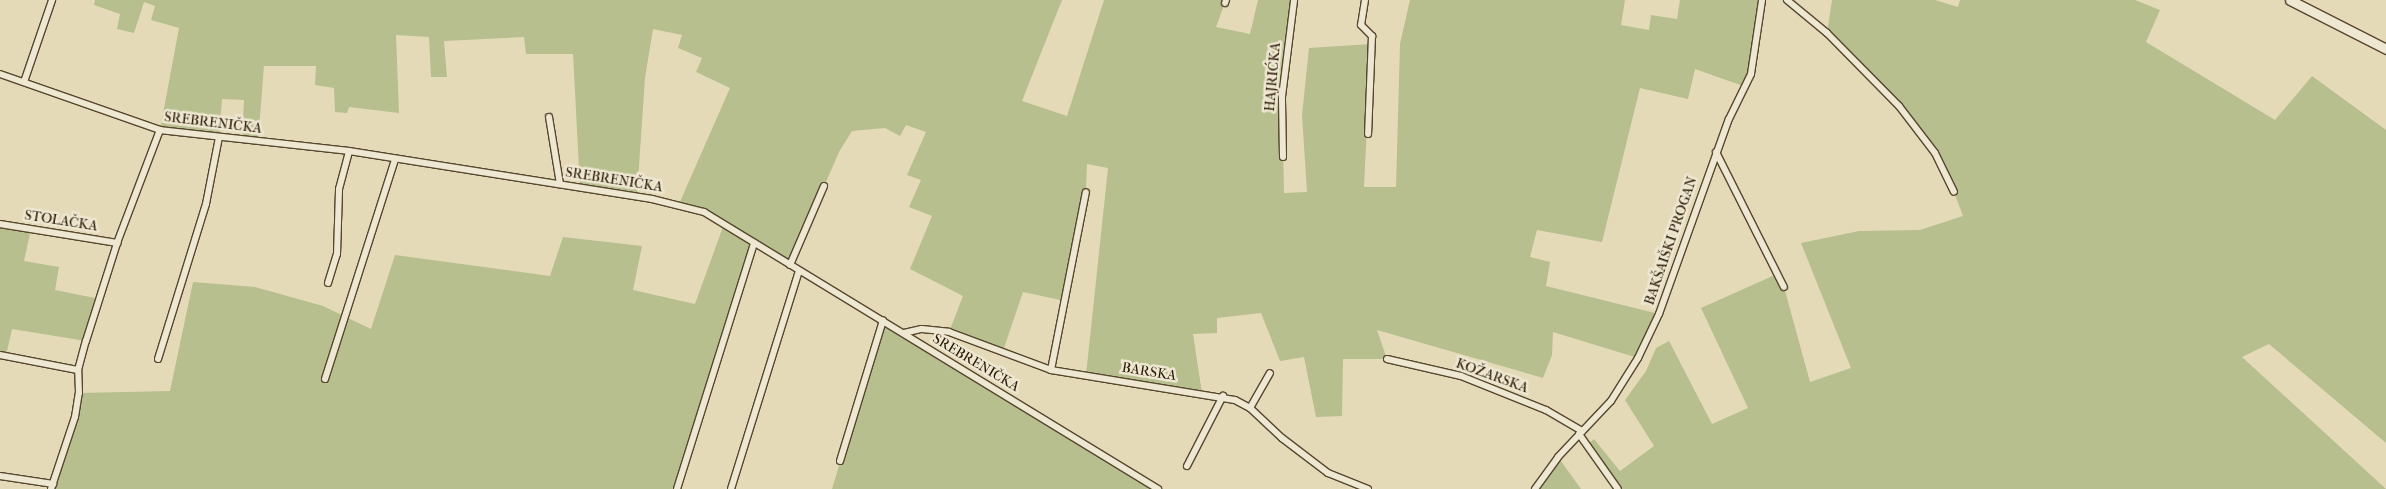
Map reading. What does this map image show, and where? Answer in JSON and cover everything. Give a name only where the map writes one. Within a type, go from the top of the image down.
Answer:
[{"type":"street","points":[[24,82],[52,0]]},
{"type":"street","name":"HAJRIĆKA","points":[[1282,157],[1282,97],[1294,0]]},
{"type":"street","points":[[1365,0],[1360,25],[1372,36],[1368,134]]},
{"type":"street","name":"BAKŠAIŠKI PROGAN","points":[[1535,489],[1558,457],[1611,401],[1638,358],[1672,282],[1716,152],[1751,74],[1762,0]]},
{"type":"street","points":[[1787,0],[1827,33],[1898,106],[1935,153],[1954,192]]},
{"type":"street","points":[[2290,0],[2386,49]]},
{"type":"street","name":"SREBRENIČKA","points":[[0,74],[160,130],[349,151],[679,204],[704,212],[1158,489]]},
{"type":"street","points":[[549,118],[560,184]]},
{"type":"street","points":[[0,476],[52,487],[75,417],[79,393],[78,370],[117,243],[160,130]]},
{"type":"street","points":[[158,359],[206,204],[219,137]]},
{"type":"street","points":[[328,283],[337,254],[339,189],[349,151]]},
{"type":"street","points":[[1716,152],[1784,287]]},
{"type":"street","points":[[325,379],[395,159]]},
{"type":"street","points":[[790,265],[824,186]]},
{"type":"street","points":[[1051,370],[1086,192]]},
{"type":"street","name":"STOLAČKA","points":[[0,224],[117,243]]},
{"type":"street","points":[[677,489],[754,243]]},
{"type":"street","points":[[731,489],[798,271]]},
{"type":"street","points":[[840,461],[883,320]]},
{"type":"street","name":"BARSKA","points":[[904,333],[922,329],[948,332],[1051,370],[1223,396],[1250,408],[1282,438],[1328,473],[1368,489]]},
{"type":"street","points":[[0,355],[78,370]]},
{"type":"street","name":"KOŽARSKA","points":[[1387,359],[1461,376],[1546,410],[1581,433]]},
{"type":"street","points":[[1250,408],[1270,372]]},
{"type":"street","points":[[1187,466],[1223,396]]},
{"type":"street","points":[[1581,433],[1618,489]]},
{"type":"green space","points":[[95,0],[1062,0],[1022,101],[1067,116],[1104,0],[1226,0],[1216,27],[1250,34],[1258,0],[1294,0],[1282,97],[1284,193],[1307,192],[1302,115],[1309,48],[1371,44],[1364,187],[1396,187],[1400,44],[1410,0],[1625,0],[1621,25],[1649,30],[1651,15],[1677,19],[1680,0],[1762,0],[1746,87],[1695,69],[1688,99],[1640,88],[1602,242],[1537,230],[1530,257],[1550,262],[1546,286],[1659,314],[1638,358],[1553,332],[1552,355],[1543,378],[1377,330],[1387,359],[1343,359],[1342,416],[1316,417],[1304,357],[1280,361],[1261,313],[1217,318],[1217,333],[1193,334],[1202,393],[1086,375],[1108,168],[1087,164],[1086,192],[1065,301],[1023,292],[1003,351],[949,332],[963,296],[910,269],[932,216],[909,207],[921,180],[907,175],[926,132],[906,125],[900,136],[885,128],[852,131],[839,152],[790,265],[755,243],[677,489],[51,489],[79,393],[170,391],[193,282],[255,287],[323,306],[371,329],[395,255],[550,276],[563,237],[642,246],[633,290],[695,304],[724,224],[679,204],[730,88],[696,72],[702,58],[678,48],[682,35],[653,29],[645,78],[637,196],[580,187],[573,54],[526,54],[524,37],[444,41],[447,77],[431,77],[429,37],[396,35],[399,113],[349,107],[347,113],[335,112],[334,88],[315,85],[316,66],[264,66],[258,142],[242,140],[244,100],[222,99],[219,137],[160,130],[179,28],[151,20],[155,6],[144,2],[134,33],[117,29],[120,14],[94,5]]},
{"type":"green space","points":[[1832,0],[1935,0],[1958,7],[1960,0],[2135,0],[2160,10],[2146,42],[2275,120],[2312,76],[2386,130],[2386,443],[2269,344],[2242,357],[2386,489],[1618,489],[1587,445],[1594,439],[1620,471],[1654,446],[1625,400],[1646,371],[1656,348],[1669,341],[1712,424],[1748,408],[1701,308],[1777,274],[1784,287],[1810,382],[1851,368],[1801,243],[1859,231],[1920,230],[1963,216],[1954,192],[1920,131],[1827,33]]},
{"type":"green space","points":[[0,224],[31,229],[24,261],[59,267],[55,290],[100,299],[86,341],[12,329],[6,356],[0,355]]},
{"type":"green space","points":[[883,320],[1158,489],[832,489]]},
{"type":"green space","points":[[1558,457],[1581,489],[1535,489]]}]
